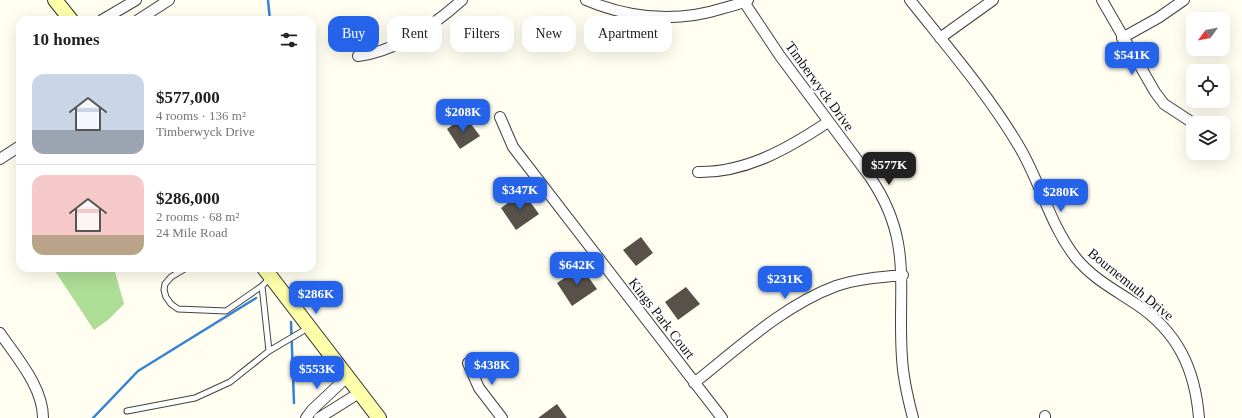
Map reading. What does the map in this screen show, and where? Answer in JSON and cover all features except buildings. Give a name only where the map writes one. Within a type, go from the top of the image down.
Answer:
[{"type":"street","points":[[55,0],[68,16]]},
{"type":"street","points":[[109,16],[136,0]]},
{"type":"street","points":[[144,16],[169,0]]},
{"type":"street","points":[[358,56],[373,54],[398,44],[438,19],[462,0]]},
{"type":"street","points":[[586,0],[601,3],[626,14],[665,18],[686,17],[711,12],[746,1]]},
{"type":"street","name":"Bournemuth Drive","points":[[910,0],[1008,128],[1025,156],[1050,216],[1077,258],[1097,278],[1155,318],[1178,345],[1191,374],[1198,399],[1199,418]]},
{"type":"street","points":[[940,38],[993,0]]},
{"type":"street","points":[[1102,0],[1122,38],[1164,104],[1186,118]]},
{"type":"street","points":[[1122,38],[1158,18],[1184,0]]},
{"type":"street","name":"Timberwyck Drive","points":[[746,1],[780,56],[870,176],[882,196],[894,224],[900,248],[902,275],[902,358],[913,418]]},
{"type":"street","name":"Kings Park Court","points":[[500,117],[513,147],[722,418]]},
{"type":"street","points":[[698,172],[722,171],[761,160],[788,147],[828,122]]},
{"type":"street","points":[[0,159],[16,149]]},
{"type":"street","points":[[694,383],[786,312],[810,298],[837,286],[855,281],[902,275]]},
{"type":"street","points":[[265,277],[309,328],[379,418]]},
{"type":"street","points":[[0,333],[37,392],[44,418]]},
{"type":"street","points":[[468,362],[479,388],[502,418]]},
{"type":"street","points":[[306,418],[312,410],[347,378]]},
{"type":"street","points":[[318,418],[359,393]]},
{"type":"lane","points":[[179,272],[171,277],[165,284],[164,290],[166,297],[171,304],[178,309],[226,311],[265,277]]},
{"type":"lane","points":[[265,277],[269,351]]},
{"type":"lane","points":[[127,411],[195,398],[230,382],[269,351],[309,328]]},
{"type":"green space","points":[[56,272],[115,272],[124,304],[108,320],[94,330]]},
{"type":"waterway","points":[[268,0],[270,16]]},
{"type":"waterway","points":[[93,418],[138,371],[256,298]]},
{"type":"waterway","points":[[291,322],[294,403]]}]
